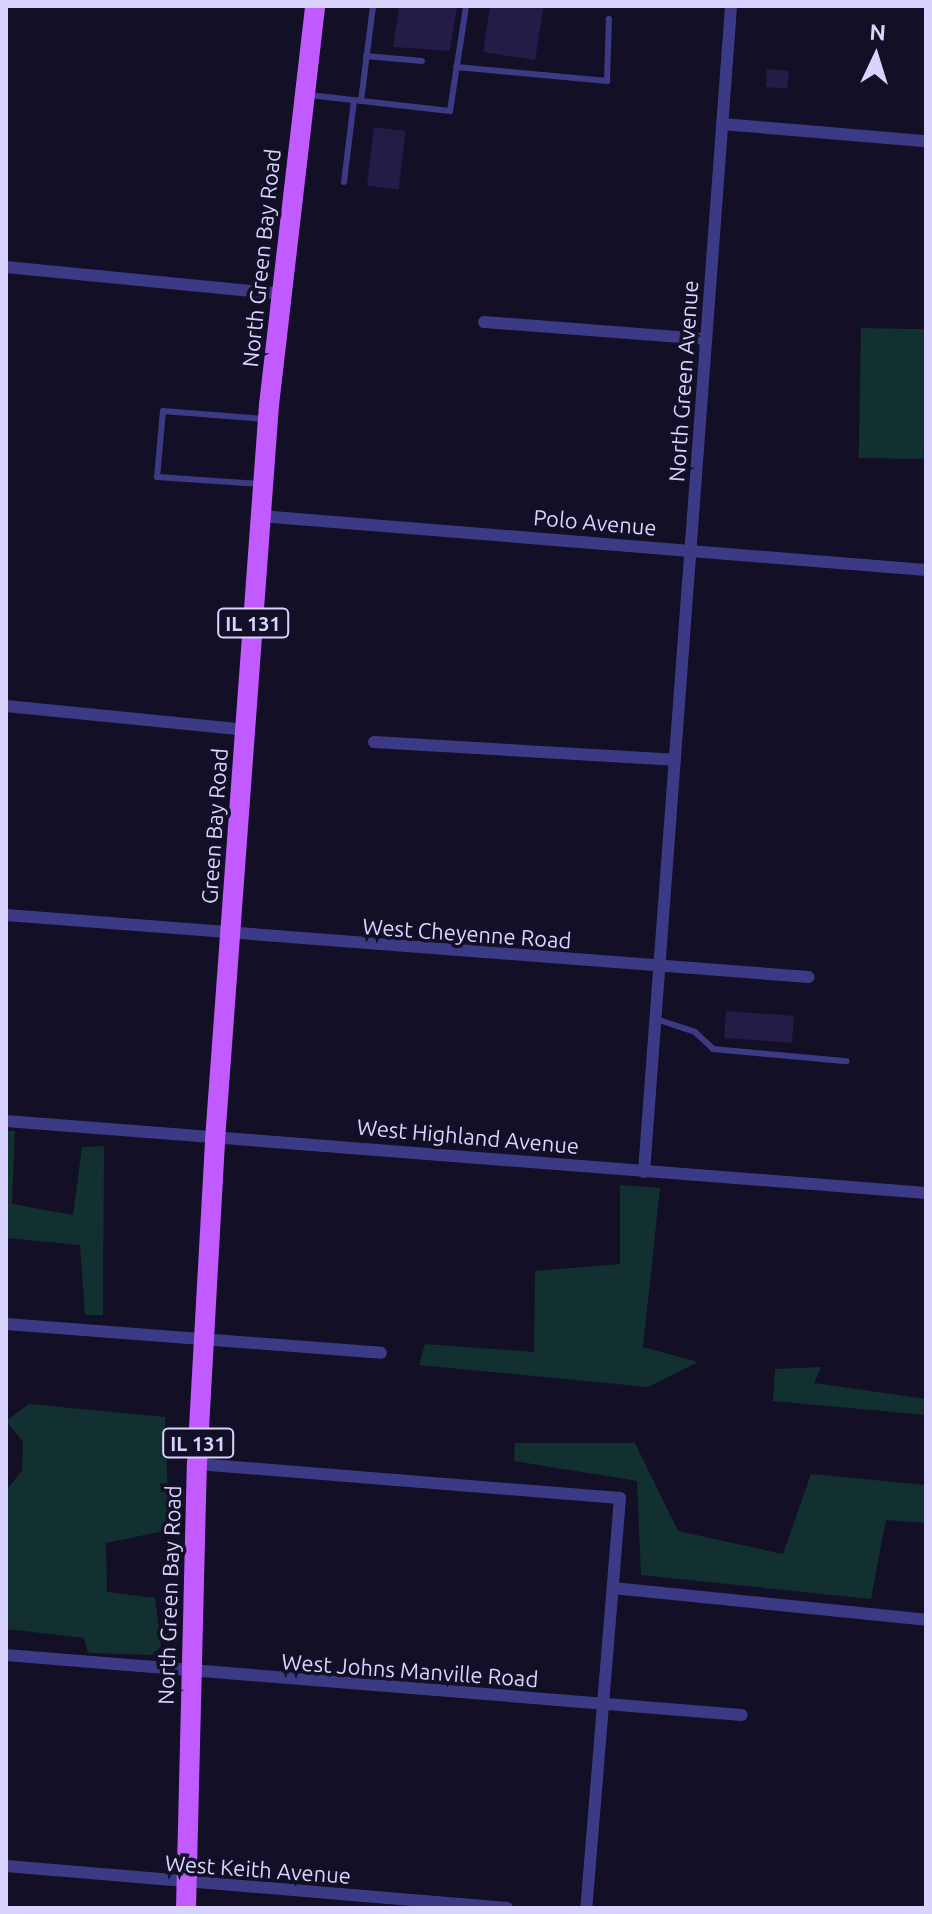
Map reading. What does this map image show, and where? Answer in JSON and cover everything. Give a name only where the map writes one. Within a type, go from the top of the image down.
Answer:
[{"type":"main road","name":"North Green Bay Road","points":[[260,516],[280,294],[315,6]]},
{"type":"main road","name":"Green Bay Road","points":[[215,1140],[260,516]]},
{"type":"main road","name":"North Green Bay Road","points":[[186,1908],[197,1464],[215,1140]]},
{"type":"street","name":"North Green Avenue","points":[[644,1172],[731,6]]},
{"type":"street","points":[[722,124],[926,141]]},
{"type":"street","points":[[6,267],[280,294]]},
{"type":"street","points":[[484,322],[706,339]]},
{"type":"street","name":"Polo Avenue","points":[[260,516],[926,570]]},
{"type":"street","points":[[6,706],[245,730]]},
{"type":"street","points":[[374,742],[674,760]]},
{"type":"street","name":"West Cheyenne Road","points":[[6,915],[230,936],[809,977]]},
{"type":"street","name":"West Highland Avenue","points":[[6,1121],[215,1140],[926,1193]]},
{"type":"street","points":[[6,1324],[381,1353]]},
{"type":"street","points":[[197,1464],[606,1492],[620,1498],[586,1908]]},
{"type":"street","points":[[613,1588],[926,1620]]},
{"type":"street","name":"West Johns Manville Road","points":[[6,1655],[191,1673],[742,1715]]},
{"type":"street","name":"West Keith Avenue","points":[[6,1866],[507,1908]]},
{"type":"lane","points":[[344,182],[373,6]]},
{"type":"lane","points":[[303,95],[450,111],[466,6]]},
{"type":"lane","points":[[456,67],[607,81],[609,19]]},
{"type":"lane","points":[[366,56],[422,61]]},
{"type":"lane","points":[[263,484],[157,477],[163,411],[268,419]]},
{"type":"lane","points":[[656,1019],[695,1032],[713,1049],[846,1061]]},
{"type":"green space","points":[[861,328],[926,329],[924,459],[859,458]]},
{"type":"green space","points":[[6,1131],[15,1131],[12,1204],[73,1215],[82,1147],[104,1146],[103,1315],[85,1315],[80,1245],[6,1238]]},
{"type":"green space","points":[[620,1185],[660,1188],[643,1347],[698,1362],[648,1387],[419,1365],[425,1344],[534,1352],[535,1271],[620,1264]]},
{"type":"green space","points":[[821,1367],[814,1383],[926,1399],[926,1415],[773,1401],[775,1369]]},
{"type":"green space","points":[[29,1404],[165,1417],[169,1530],[106,1543],[107,1592],[155,1598],[161,1646],[152,1655],[88,1653],[84,1638],[6,1629],[6,1491],[22,1470],[23,1442],[6,1421]]},
{"type":"green space","points":[[515,1443],[635,1443],[678,1531],[783,1554],[811,1474],[926,1485],[926,1523],[886,1520],[871,1599],[641,1575],[637,1481],[514,1461]]},
{"type":"building","points":[[399,6],[457,6],[450,51],[393,47]]},
{"type":"building","points":[[490,6],[544,6],[535,60],[483,52]]},
{"type":"building","points":[[767,69],[789,71],[787,89],[765,87]]},
{"type":"building","points":[[374,127],[406,131],[399,189],[367,186]]},
{"type":"building","points":[[726,1011],[794,1016],[792,1043],[724,1038]]}]
